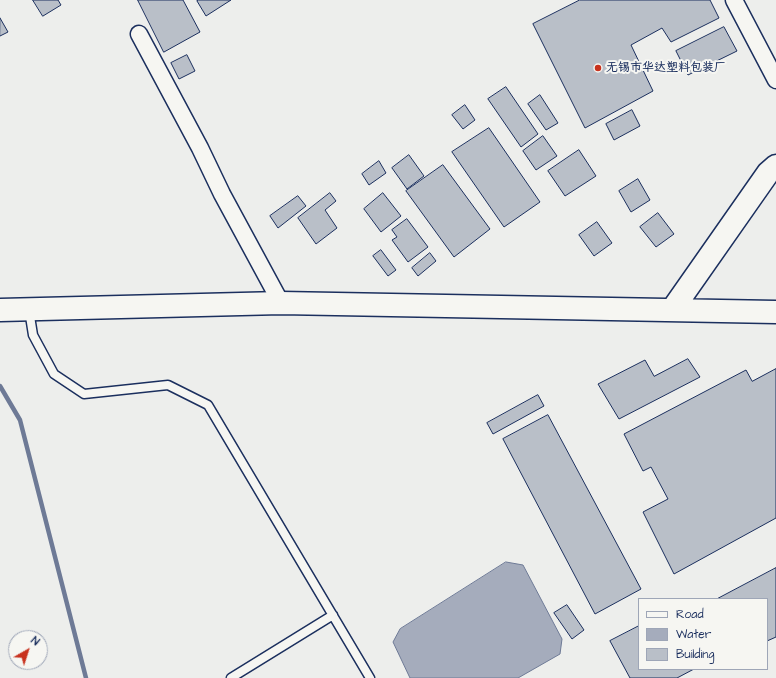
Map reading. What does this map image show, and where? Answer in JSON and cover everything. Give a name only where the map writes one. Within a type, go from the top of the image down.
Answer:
[{"type":"street","points":[[734,0],[776,80]]},
{"type":"street","points":[[139,34],[200,148],[222,194],[281,303]]},
{"type":"street","points":[[672,310],[768,173],[776,166]]},
{"type":"street","points":[[0,310],[281,303],[776,312]]},
{"type":"lane","points":[[29,310],[33,334],[54,374],[84,394],[168,385],[208,406],[370,678]]},
{"type":"lane","points":[[231,678],[333,615]]},
{"type":"water","points":[[506,562],[523,565],[562,639],[560,654],[518,678],[410,678],[393,642],[400,629]]},
{"type":"building","points":[[33,0],[58,0],[61,5],[43,16]]},
{"type":"building","points":[[138,0],[183,0],[200,32],[164,52]]},
{"type":"building","points":[[231,0],[206,16],[197,1]]},
{"type":"building","name":"无锡市华达塑料包装厂","points":[[580,0],[710,0],[719,18],[671,42],[662,28],[631,45],[653,91],[585,128],[533,24]]},
{"type":"building","points":[[0,18],[8,32],[0,36]]},
{"type":"building","points":[[724,27],[737,51],[688,75],[676,51]]},
{"type":"building","points":[[187,55],[195,71],[179,79],[171,63]]},
{"type":"building","points":[[506,87],[538,134],[521,147],[488,99]]},
{"type":"building","points":[[540,95],[558,123],[546,130],[528,104]]},
{"type":"building","points":[[465,105],[475,120],[463,129],[452,115]]},
{"type":"building","points":[[632,110],[640,126],[614,140],[606,124]]},
{"type":"building","points":[[489,128],[540,202],[504,227],[452,152]]},
{"type":"building","points":[[543,136],[557,156],[536,170],[523,151]]},
{"type":"building","points":[[579,150],[596,176],[565,196],[548,171]]},
{"type":"building","points":[[409,155],[424,176],[407,189],[392,168]]},
{"type":"building","points":[[379,161],[386,173],[369,185],[362,174]]},
{"type":"building","points":[[443,165],[490,229],[454,257],[406,191]]},
{"type":"building","points":[[638,179],[650,200],[631,212],[619,191]]},
{"type":"building","points":[[330,193],[336,201],[325,210],[337,228],[316,244],[298,218]]},
{"type":"building","points":[[383,193],[401,216],[381,232],[364,209]]},
{"type":"building","points":[[298,196],[306,206],[278,228],[270,216]]},
{"type":"building","points":[[658,213],[674,234],[656,247],[640,227]]},
{"type":"building","points":[[407,219],[428,247],[408,262],[392,240],[397,237],[392,230]]},
{"type":"building","points":[[597,222],[612,243],[594,256],[579,235]]},
{"type":"building","points":[[381,250],[396,270],[388,276],[373,256]]},
{"type":"building","points":[[430,253],[436,261],[418,276],[412,268]]},
{"type":"building","points":[[688,359],[700,377],[619,419],[598,384],[645,360],[654,376]]},
{"type":"building","points":[[776,369],[776,518],[674,574],[643,512],[668,499],[651,467],[643,471],[624,434],[746,370],[752,381]]},
{"type":"building","points":[[538,395],[544,406],[493,434],[487,423]]},
{"type":"building","points":[[548,415],[641,589],[595,614],[503,439]]},
{"type":"building","points":[[776,568],[776,637],[768,641],[768,598],[719,598]]},
{"type":"building","points":[[567,605],[584,630],[572,639],[554,613]]},
{"type":"building","points":[[638,627],[638,670],[692,670],[677,678],[630,678],[610,641]]},
{"type":"waterway","points":[[0,386],[20,420],[86,678]]},
{"type":"place","name":"无锡市华达塑料包装厂","points":[[598,68]]}]
